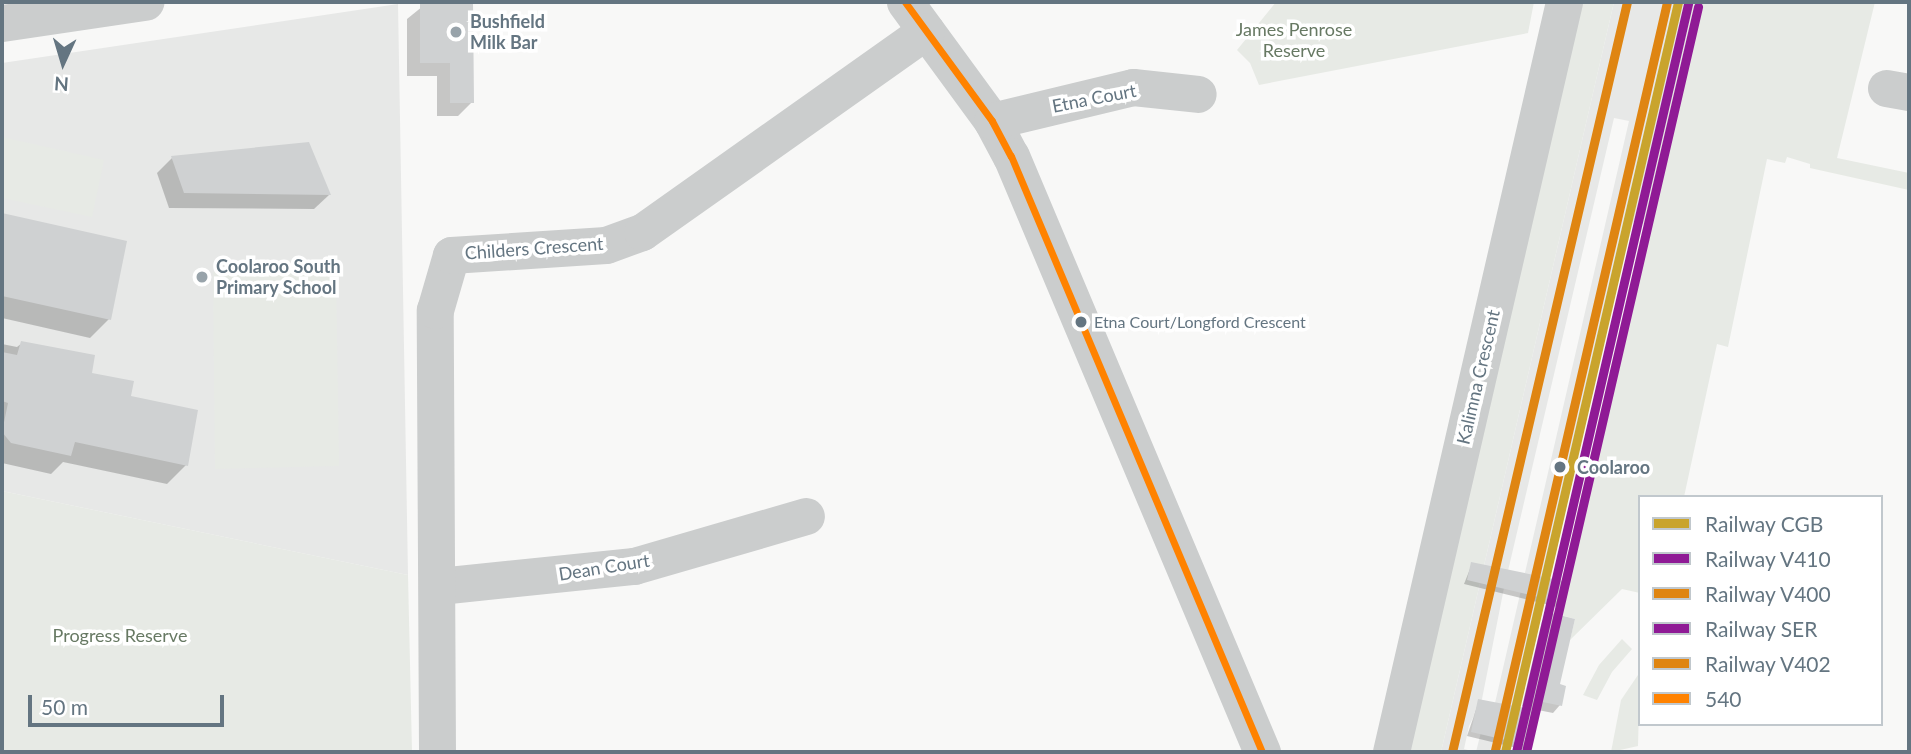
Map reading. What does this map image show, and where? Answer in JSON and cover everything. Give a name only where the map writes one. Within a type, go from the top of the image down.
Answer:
[{"type":"street","points":[[2,23],[145,2]]},
{"type":"street","points":[[905,2],[992,121],[1011,156],[1250,748]]},
{"type":"street","name":"Kalimna Crescent","points":[[1391,752],[1564,2]]},
{"type":"street","name":"Childers Crescent","points":[[437,752],[439,586],[435,310],[450,255],[606,245],[642,232],[926,31]]},
{"type":"street","name":"Etna Court","points":[[992,121],[1133,87],[1198,94]]},
{"type":"street","name":"Dean Court","points":[[439,586],[634,566],[806,516]]},
{"type":"shaded area","points":[[1614,2],[1688,2],[1639,223],[1633,222],[1620,273],[1510,752],[1476,752],[1441,752]],"holes":[[[1614,118],[1629,121],[1489,729],[1482,728],[1476,752],[1464,749],[1469,726],[1482,699],[1504,588]]]},
{"type":"shaded area","name":"Coolaroo South Primary School","points":[[398,4],[408,575],[2,491],[2,63]]},
{"type":"green space","name":"James Penrose Reserve","points":[[1276,2],[1534,2],[1528,33],[1259,85],[1250,63],[1237,50]]},
{"type":"green space","points":[[1579,2],[1614,2],[1441,752],[1408,752]]},
{"type":"green space","points":[[1688,2],[1875,2],[1837,158],[1909,173],[1909,190],[1810,168],[1810,164],[1787,157],[1785,163],[1767,159],[1728,347],[1717,344],[1684,495],[1638,495],[1638,593],[1622,589],[1570,640],[1575,619],[1561,615],[1650,226],[1639,223]]},
{"type":"green space","points":[[2,137],[104,160],[92,217],[2,198]]},
{"type":"green space","points":[[336,271],[339,466],[215,469],[213,272]]},
{"type":"green space","name":"Progress Reserve","points":[[2,491],[408,575],[412,752],[2,752]]},
{"type":"green space","points":[[1622,639],[1632,649],[1612,672],[1597,700],[1583,695],[1599,665]]},
{"type":"green space","points":[[1638,675],[1638,746],[1611,752],[1621,700]]},
{"type":"building","name":"Bushfield Milk Bar","points":[[420,2],[473,2],[474,103],[450,103],[450,63],[420,63]]},
{"type":"building","points":[[309,142],[331,195],[184,193],[171,156]]},
{"type":"building","points":[[2,213],[127,241],[111,320],[2,296]]},
{"type":"building","points":[[21,341],[95,355],[92,373],[134,381],[131,396],[198,410],[188,466],[75,442],[71,456],[11,443],[2,432],[8,403],[2,401],[2,352],[17,355]]},
{"type":"building","points":[[1471,562],[1568,582],[1564,603],[1467,580]]},
{"type":"building","points":[[1548,612],[1575,619],[1560,684],[1566,686],[1562,706],[1528,699]]},
{"type":"building","points":[[1478,699],[1540,711],[1531,746],[1471,732]]},
{"type":"rail line","name":"V402","points":[[1452,752],[1627,2]]},
{"type":"rail line","name":"V400","points":[[1495,750],[1667,2]]},
{"type":"rail line","name":"CGB","points":[[1505,752],[1678,2]]},
{"type":"rail line","name":"V410","points":[[1516,752],[1688,4]]},
{"type":"rail line","name":"SER","points":[[1526,752],[1698,7]]},
{"type":"transit line","name":"540","points":[[905,2],[992,121],[1011,156],[1262,752]]},
{"type":"place","name":"Bushfield Milk Bar","points":[[456,32]]},
{"type":"place","name":"Coolaroo South Primary School","points":[[202,277]]},
{"type":"place","name":"Etna Court/Longford Crescent","points":[[1081,322]]},
{"type":"place","name":"Coolaroo","points":[[1560,467]]}]
